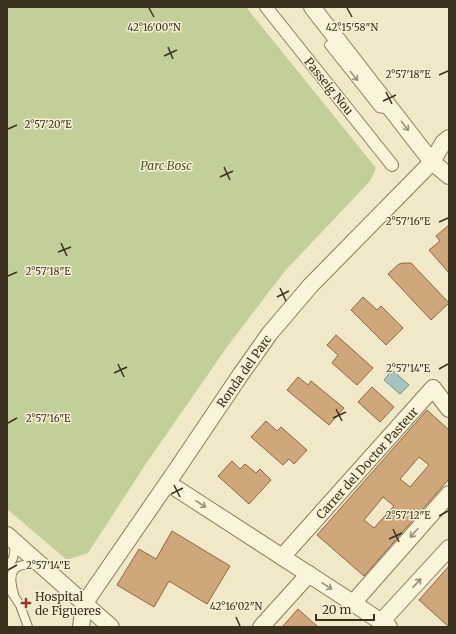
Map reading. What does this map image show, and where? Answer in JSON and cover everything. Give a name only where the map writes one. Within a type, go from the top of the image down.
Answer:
[{"type":"street","name":"Passeig Nou","points":[[266,7],[392,165]]},
{"type":"street","points":[[312,7],[432,162],[449,176]]},
{"type":"street","name":"Ronda del Parc","points":[[84,604],[270,333],[311,284],[432,162],[443,143],[449,138]]},
{"type":"street","name":"Carrer del Doctor Pasteur","points":[[282,557],[433,388],[449,409]]},
{"type":"street","points":[[168,483],[385,625],[449,548]]},
{"type":"street","points":[[353,603],[449,494]]},
{"type":"street","points":[[9,537],[111,627]]},
{"type":"street","points":[[261,627],[308,574]]},
{"type":"street","points":[[81,627],[84,604]]},
{"type":"lane","points":[[329,45],[379,108],[393,111]]},
{"type":"lane","points":[[7,567],[14,556],[15,547],[9,537]]},
{"type":"lane","points":[[14,594],[11,583],[12,572],[24,564],[41,565]]},
{"type":"lane","points":[[7,587],[14,594],[20,604],[28,627]]},
{"type":"green space","name":"Parc Bosc","points":[[7,7],[246,7],[376,168],[370,181],[284,272],[227,347],[147,462],[88,553],[67,560],[7,509]]},
{"type":"water","points":[[392,370],[409,385],[400,394],[384,380]]},
{"type":"building","points":[[449,225],[449,273],[429,250],[440,241],[436,236]]},
{"type":"building","points":[[411,263],[449,303],[431,320],[388,274],[399,264]]},
{"type":"building","points":[[363,297],[377,310],[381,306],[403,328],[386,345],[351,310]]},
{"type":"building","points":[[336,335],[373,368],[357,385],[332,363],[338,355],[327,345]]},
{"type":"building","points":[[298,377],[308,385],[311,381],[344,408],[329,425],[287,390]]},
{"type":"building","points":[[372,387],[394,407],[380,422],[358,402]]},
{"type":"building","points":[[427,410],[449,430],[449,479],[364,576],[317,535]],"holes":[[[419,457],[429,465],[410,487],[400,479]],[[383,497],[394,506],[374,528],[364,520]]]},
{"type":"building","points":[[266,421],[277,431],[281,427],[307,450],[294,464],[289,459],[283,465],[251,437]]},
{"type":"building","points":[[232,461],[240,469],[245,464],[256,473],[260,469],[271,480],[249,504],[218,476]]},
{"type":"building","points":[[172,531],[230,566],[207,604],[169,581],[154,607],[117,585],[139,549],[156,559]]},
{"type":"building","points":[[449,566],[449,627],[419,600]]},
{"type":"building","points":[[298,609],[318,627],[282,627]]},
{"type":"place","name":"Hospital de Figueres","points":[[26,603]]}]
